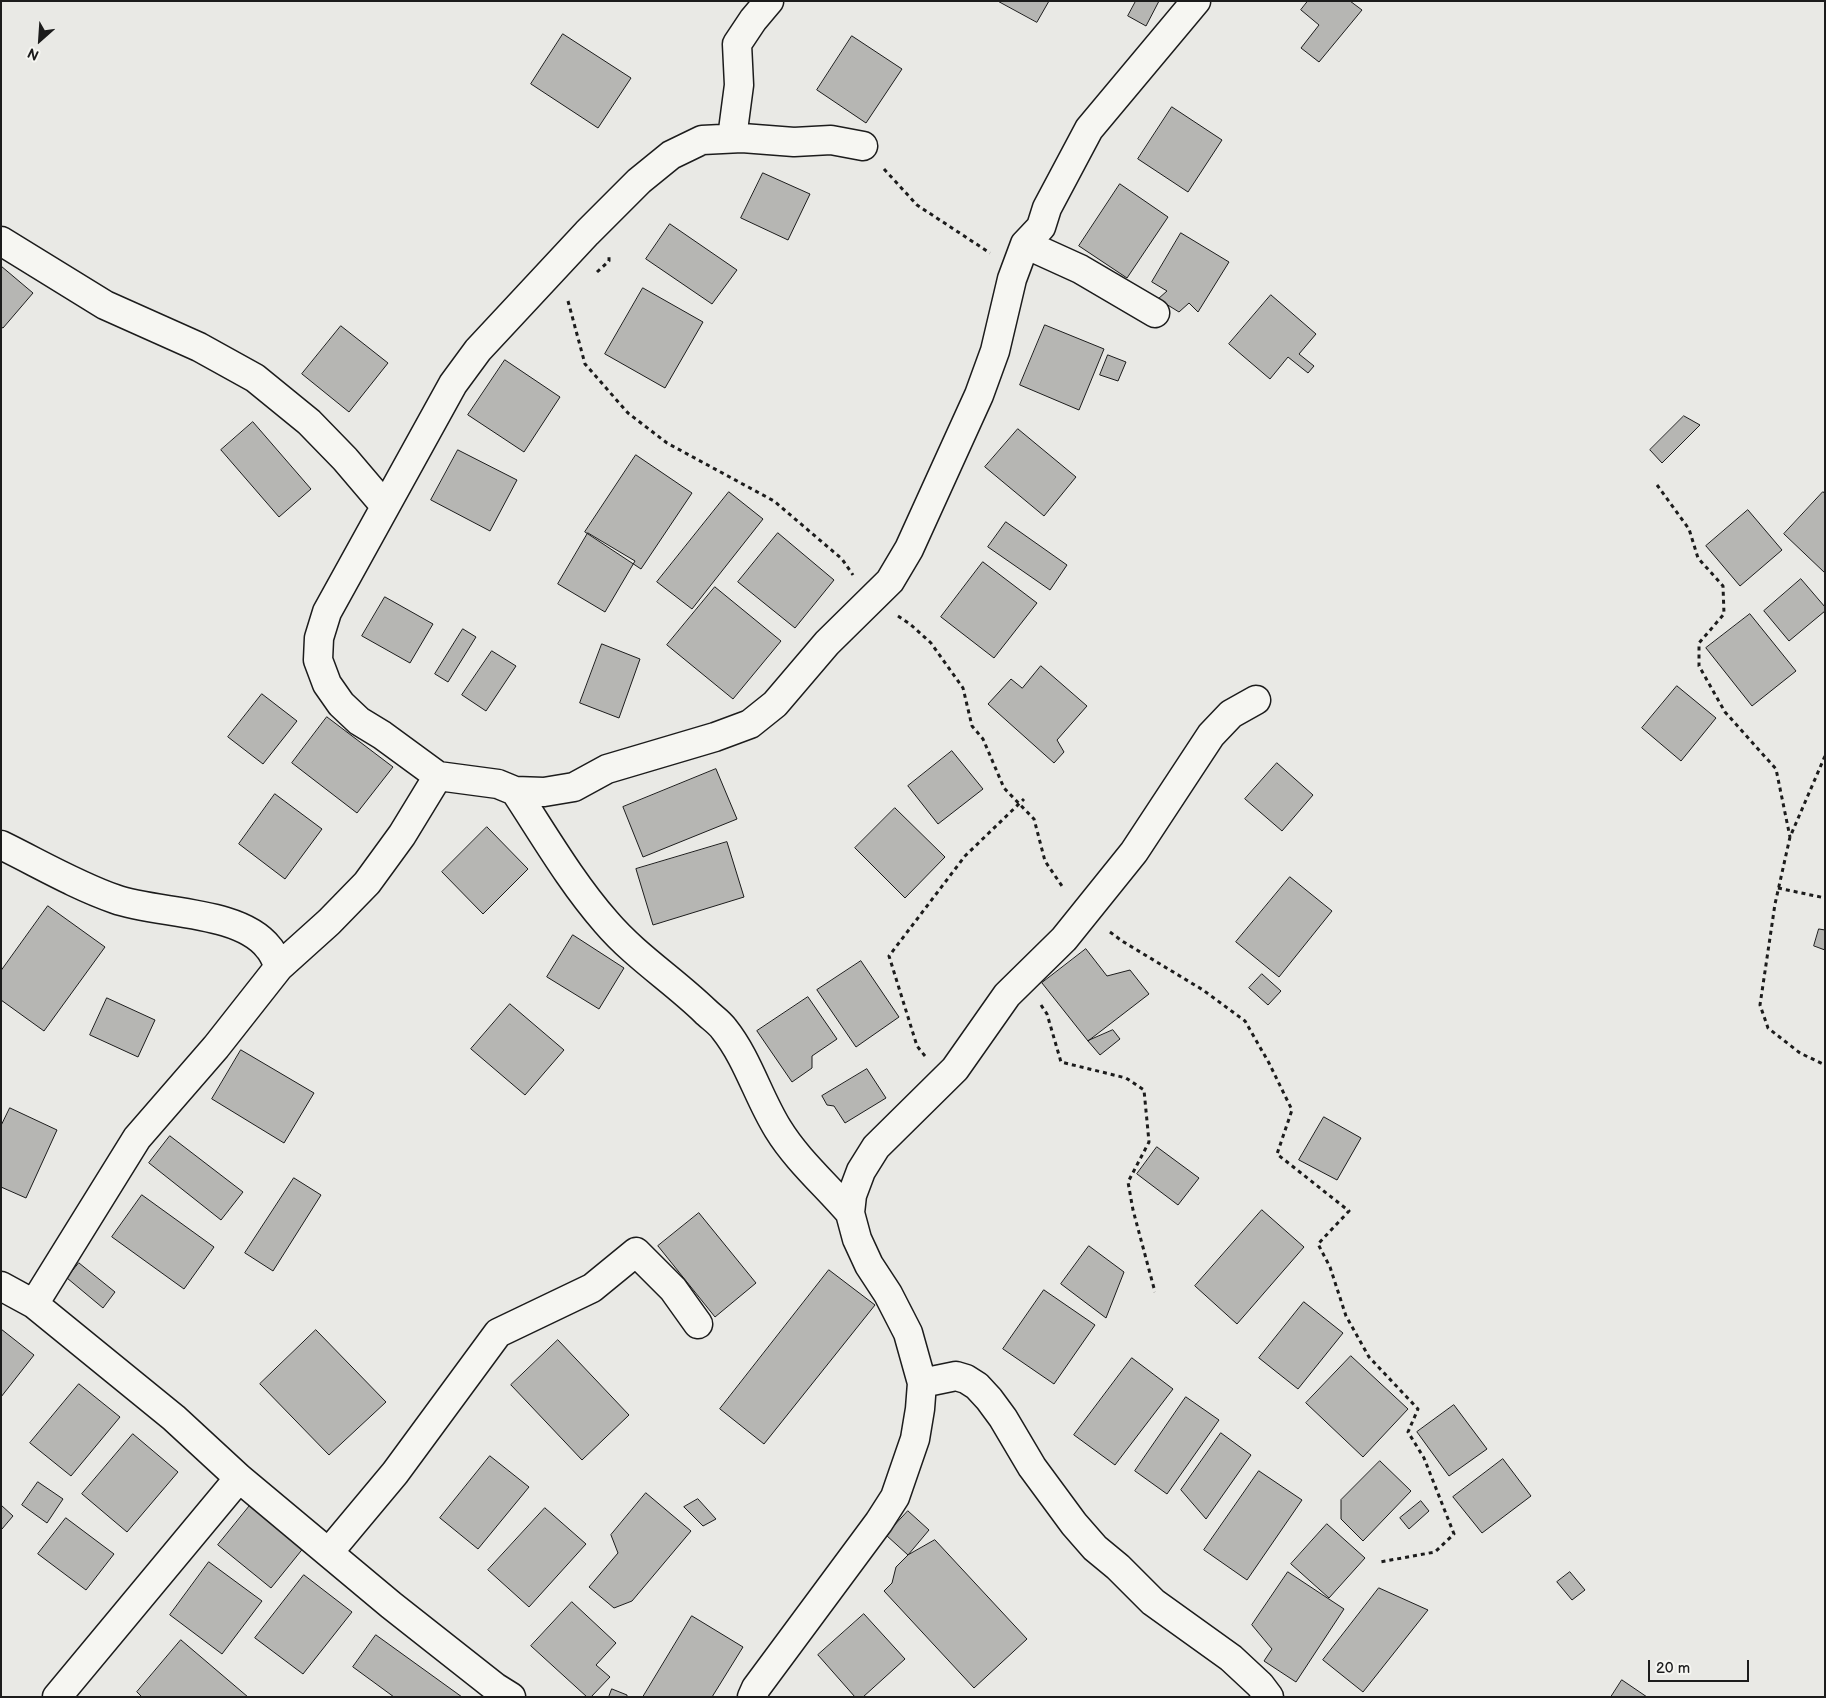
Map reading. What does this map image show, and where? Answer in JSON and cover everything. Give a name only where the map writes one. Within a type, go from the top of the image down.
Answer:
[{"type":"street","points":[[732,138],[739,85],[737,44],[769,1]]},
{"type":"street","points":[[863,146],[831,140],[794,142],[732,138],[702,140],[671,155],[607,212],[478,350],[453,384],[327,612],[319,638],[318,660],[327,684],[341,704],[359,721],[382,735],[438,776],[498,784],[516,791],[544,792],[574,787],[607,769],[715,737],[750,724],[775,704],[828,643],[890,581],[908,549],[979,395],[995,351],[1012,279],[1021,256],[1041,227],[1047,208],[1089,129],[1196,1]]},
{"type":"street","points":[[1,241],[105,305],[199,348],[255,378],[309,422],[345,459],[385,506]]},
{"type":"street","points":[[1021,256],[1080,269],[1155,313]]},
{"type":"street","points":[[752,1697],[756,1688],[879,1522],[895,1497],[915,1439],[922,1382],[908,1333],[888,1294],[869,1265],[857,1239],[850,1213],[852,1195],[861,1171],[876,1146],[955,1069],[1007,995],[1064,939],[1134,852],[1211,735],[1231,714],[1256,700]]},
{"type":"street","points":[[34,1304],[137,1138],[216,1047],[279,966],[329,922],[367,883],[402,835],[438,776]]},
{"type":"street","points":[[516,791],[574,880],[606,922],[645,960],[685,991],[724,1029],[744,1062],[779,1130],[802,1160],[850,1213]]},
{"type":"street","points":[[1,845],[116,900],[185,912],[240,926],[258,937],[269,947],[279,966]]},
{"type":"street","points":[[329,1552],[396,1473],[498,1333],[592,1288],[636,1252],[673,1289],[698,1324]]},
{"type":"street","points":[[1,1286],[34,1304],[174,1418],[239,1478],[391,1605],[495,1687],[511,1697]]},
{"type":"street","points":[[922,1382],[956,1376],[966,1378],[977,1386],[1002,1418],[1032,1467],[1074,1524],[1095,1548],[1118,1567],[1153,1602],[1231,1658],[1260,1685],[1269,1697]]},
{"type":"street","points":[[56,1697],[239,1478]]},
{"type":"path","points":[[863,146],[917,205],[969,240],[1021,256]]},
{"type":"path","points":[[595,274],[609,260],[607,212]]},
{"type":"path","points":[[574,295],[567,302],[585,364],[628,413],[667,443],[774,501],[842,559],[871,599],[910,624],[932,643],[963,688],[972,726],[983,739],[1004,788],[1034,818],[1045,861],[1068,895],[1064,939]]},
{"type":"path","points":[[1657,484],[1689,529],[1698,558],[1723,586],[1724,614],[1699,643],[1699,666],[1725,712],[1776,769],[1790,837]]},
{"type":"path","points":[[1825,756],[1790,837],[1778,888],[1760,1005],[1768,1028],[1800,1053],[1825,1065]]},
{"type":"path","points":[[945,1079],[917,1046],[889,956],[964,856],[1024,799]]},
{"type":"path","points":[[1778,888],[1825,898]]},
{"type":"path","points":[[1085,913],[1122,941],[1203,990],[1245,1021],[1269,1063],[1292,1110],[1276,1154],[1349,1211],[1318,1244],[1330,1267],[1346,1316],[1369,1357],[1418,1409],[1408,1432],[1424,1458],[1454,1534],[1435,1552],[1380,1562]]},
{"type":"path","points":[[1038,965],[1036,998],[1047,1014],[1061,1062],[1126,1078],[1144,1090],[1149,1142],[1128,1182],[1133,1210],[1155,1292]]},
{"type":"building","points":[[998,1],[1049,1],[1037,22]]},
{"type":"building","points":[[1136,1],[1159,1],[1146,26],[1128,16]]},
{"type":"building","points":[[1308,1],[1350,1],[1362,10],[1319,62],[1301,48],[1319,25],[1301,10]]},
{"type":"building","points":[[563,34],[631,78],[598,128],[531,84]]},
{"type":"building","points":[[852,36],[902,69],[866,123],[817,90]]},
{"type":"building","points":[[1172,107],[1222,140],[1188,192],[1138,159]]},
{"type":"building","points":[[763,173],[810,194],[788,240],[741,218]]},
{"type":"building","points":[[1120,184],[1168,217],[1127,278],[1079,246]]},
{"type":"building","points":[[670,224],[737,270],[712,304],[646,259]]},
{"type":"building","points":[[1181,233],[1229,262],[1198,312],[1189,303],[1179,312],[1158,299],[1167,291],[1152,282]]},
{"type":"building","points":[[1,266],[33,293],[3,328],[1,327]]},
{"type":"building","points":[[643,288],[703,322],[665,388],[605,354]]},
{"type":"building","points":[[1271,295],[1316,334],[1299,354],[1314,366],[1308,373],[1288,357],[1270,379],[1229,344]]},
{"type":"building","points":[[1045,325],[1104,349],[1079,410],[1020,385]]},
{"type":"building","points":[[341,326],[388,363],[349,412],[302,374]]},
{"type":"building","points":[[1108,355],[1126,362],[1118,381],[1100,375]]},
{"type":"building","points":[[505,360],[560,397],[524,452],[468,415]]},
{"type":"building","points":[[1684,416],[1700,425],[1662,463],[1650,450]]},
{"type":"building","points":[[253,422],[311,489],[279,517],[221,450]]},
{"type":"building","points":[[1018,429],[1076,477],[1044,516],[985,467]]},
{"type":"building","points":[[458,450],[517,480],[490,531],[431,500]]},
{"type":"building","points":[[636,455],[692,493],[641,569],[585,532]]},
{"type":"building","points":[[729,492],[763,519],[692,609],[657,582]]},
{"type":"building","points":[[1823,492],[1825,493],[1825,573],[1784,534]]},
{"type":"building","points":[[1748,510],[1782,550],[1740,586],[1706,546]]},
{"type":"building","points":[[1006,522],[1067,565],[1050,590],[988,547]]},
{"type":"building","points":[[588,533],[635,561],[605,612],[558,584]]},
{"type":"building","points":[[778,533],[834,580],[795,628],[738,582]]},
{"type":"building","points":[[983,562],[1037,603],[994,658],[941,617]]},
{"type":"building","points":[[1801,579],[1825,607],[1825,611],[1789,641],[1764,611]]},
{"type":"building","points":[[715,587],[781,641],[733,699],[667,645]]},
{"type":"building","points":[[385,597],[433,624],[410,663],[362,636]]},
{"type":"building","points":[[1750,614],[1796,671],[1752,706],[1706,648]]},
{"type":"building","points":[[463,629],[476,637],[448,682],[435,674]]},
{"type":"building","points":[[602,644],[640,659],[619,718],[580,703]]},
{"type":"building","points":[[492,651],[516,666],[486,711],[462,695]]},
{"type":"building","points":[[1041,666],[1087,706],[1057,740],[1064,752],[1054,763],[988,704],[1011,679],[1022,688]]},
{"type":"building","points":[[1677,686],[1716,718],[1681,761],[1642,728]]},
{"type":"building","points":[[262,694],[297,721],[263,764],[228,737]]},
{"type":"building","points":[[327,717],[393,767],[357,813],[292,763]]},
{"type":"building","points":[[952,751],[983,789],[938,824],[908,786]]},
{"type":"building","points":[[1277,763],[1313,795],[1282,831],[1245,799]]},
{"type":"building","points":[[716,769],[737,819],[643,857],[623,807]]},
{"type":"building","points":[[275,794],[322,829],[285,879],[239,844]]},
{"type":"building","points":[[895,808],[945,857],[905,898],[855,848]]},
{"type":"building","points":[[487,827],[528,869],[483,914],[442,872]]},
{"type":"building","points":[[727,842],[744,897],[653,925],[636,869]]},
{"type":"building","points":[[1290,877],[1332,911],[1279,977],[1236,942]]},
{"type":"building","points":[[48,906],[105,947],[44,1031],[1,1000],[1,971]]},
{"type":"building","points":[[1819,929],[1825,930],[1825,950],[1814,946]]},
{"type":"building","points":[[573,935],[624,968],[599,1009],[547,977]]},
{"type":"building","points":[[1086,949],[1107,976],[1130,970],[1149,994],[1088,1041],[1042,983]]},
{"type":"building","points":[[861,961],[899,1017],[856,1047],[817,990]]},
{"type":"building","points":[[1262,974],[1281,991],[1268,1005],[1249,988]]},
{"type":"building","points":[[808,997],[837,1039],[812,1056],[812,1068],[792,1082],[757,1031]]},
{"type":"building","points":[[107,998],[155,1020],[138,1057],[90,1035]]},
{"type":"building","points":[[510,1004],[564,1050],[525,1095],[471,1049]]},
{"type":"building","points":[[1113,1030],[1120,1039],[1100,1055],[1088,1041]]},
{"type":"building","points":[[241,1050],[314,1093],[284,1143],[212,1099]]},
{"type":"building","points":[[867,1069],[886,1098],[845,1123],[834,1106],[827,1105],[822,1096]]},
{"type":"building","points":[[10,1108],[57,1130],[26,1198],[1,1187],[1,1126]]},
{"type":"building","points":[[1324,1117],[1361,1138],[1337,1180],[1299,1160]]},
{"type":"building","points":[[170,1136],[243,1192],[221,1220],[149,1163]]},
{"type":"building","points":[[1157,1147],[1199,1178],[1178,1205],[1137,1174]]},
{"type":"building","points":[[294,1178],[321,1195],[273,1271],[245,1253]]},
{"type":"building","points":[[142,1195],[214,1247],[184,1289],[112,1237]]},
{"type":"building","points":[[1262,1210],[1304,1247],[1237,1324],[1195,1286]]},
{"type":"building","points":[[699,1213],[756,1283],[715,1317],[658,1246]]},
{"type":"building","points":[[1089,1246],[1124,1272],[1106,1318],[1061,1284]]},
{"type":"building","points":[[79,1263],[115,1292],[103,1308],[67,1278]]},
{"type":"building","points":[[829,1270],[875,1305],[764,1444],[720,1409]]},
{"type":"building","points":[[1044,1290],[1095,1325],[1054,1384],[1003,1349]]},
{"type":"building","points":[[1304,1302],[1343,1333],[1298,1389],[1259,1358]]},
{"type":"building","points":[[1,1329],[34,1355],[1,1397]]},
{"type":"building","points":[[316,1330],[386,1402],[329,1455],[260,1384]]},
{"type":"building","points":[[558,1340],[629,1415],[582,1460],[511,1385]]},
{"type":"building","points":[[1351,1356],[1408,1409],[1363,1457],[1306,1403]]},
{"type":"building","points":[[1132,1358],[1173,1389],[1115,1465],[1074,1435]]},
{"type":"building","points":[[79,1384],[120,1417],[71,1476],[30,1443]]},
{"type":"building","points":[[1186,1397],[1219,1420],[1167,1494],[1135,1471]]},
{"type":"building","points":[[1454,1405],[1487,1449],[1449,1476],[1417,1432]]},
{"type":"building","points":[[1221,1433],[1251,1455],[1206,1519],[1181,1490]]},
{"type":"building","points":[[133,1434],[178,1472],[127,1532],[82,1494]]},
{"type":"building","points":[[490,1456],[529,1487],[478,1549],[440,1518]]},
{"type":"building","points":[[1503,1459],[1531,1496],[1482,1533],[1453,1497]]},
{"type":"building","points":[[1380,1461],[1411,1491],[1363,1541],[1341,1519],[1341,1500]]},
{"type":"building","points":[[1259,1471],[1302,1500],[1247,1580],[1204,1550]]},
{"type":"building","points":[[38,1482],[63,1499],[47,1523],[22,1505]]},
{"type":"building","points":[[646,1493],[691,1531],[632,1601],[614,1608],[589,1587],[618,1553],[611,1535]]},
{"type":"building","points":[[698,1499],[716,1519],[703,1526],[684,1507]]},
{"type":"building","points":[[1421,1501],[1429,1511],[1409,1529],[1400,1518]]},
{"type":"building","points":[[252,1503],[305,1546],[271,1588],[218,1545]]},
{"type":"building","points":[[1,1505],[13,1516],[2,1529],[1,1529]]},
{"type":"building","points":[[545,1508],[586,1544],[529,1607],[488,1570]]},
{"type":"building","points":[[908,1511],[929,1530],[908,1555],[886,1535]]},
{"type":"building","points":[[66,1518],[114,1554],[86,1590],[38,1554]]},
{"type":"building","points":[[1327,1524],[1365,1558],[1329,1598],[1291,1564]]},
{"type":"building","points":[[935,1540],[1027,1639],[974,1688],[884,1591],[892,1583],[896,1567],[908,1555]]},
{"type":"building","points":[[209,1562],[262,1601],[222,1654],[170,1615]]},
{"type":"building","points":[[1288,1572],[1344,1609],[1296,1682],[1264,1661],[1272,1649],[1252,1625]]},
{"type":"building","points":[[1570,1572],[1585,1590],[1572,1600],[1557,1582]]},
{"type":"building","points":[[304,1575],[352,1612],[303,1674],[255,1638]]},
{"type":"building","points":[[1379,1588],[1428,1610],[1363,1692],[1323,1660]]},
{"type":"building","points":[[572,1602],[616,1643],[596,1665],[610,1677],[591,1697],[587,1697],[531,1646]]},
{"type":"building","points":[[864,1614],[905,1659],[863,1697],[855,1697],[818,1655]]},
{"type":"building","points":[[692,1616],[743,1647],[712,1697],[643,1697]]},
{"type":"building","points":[[376,1635],[462,1697],[394,1697],[353,1667]]},
{"type":"building","points":[[181,1640],[248,1697],[142,1697],[137,1692]]},
{"type":"building","points":[[1622,1680],[1647,1697],[1611,1697]]},
{"type":"building","points":[[612,1689],[627,1695],[627,1697],[609,1697]]}]
